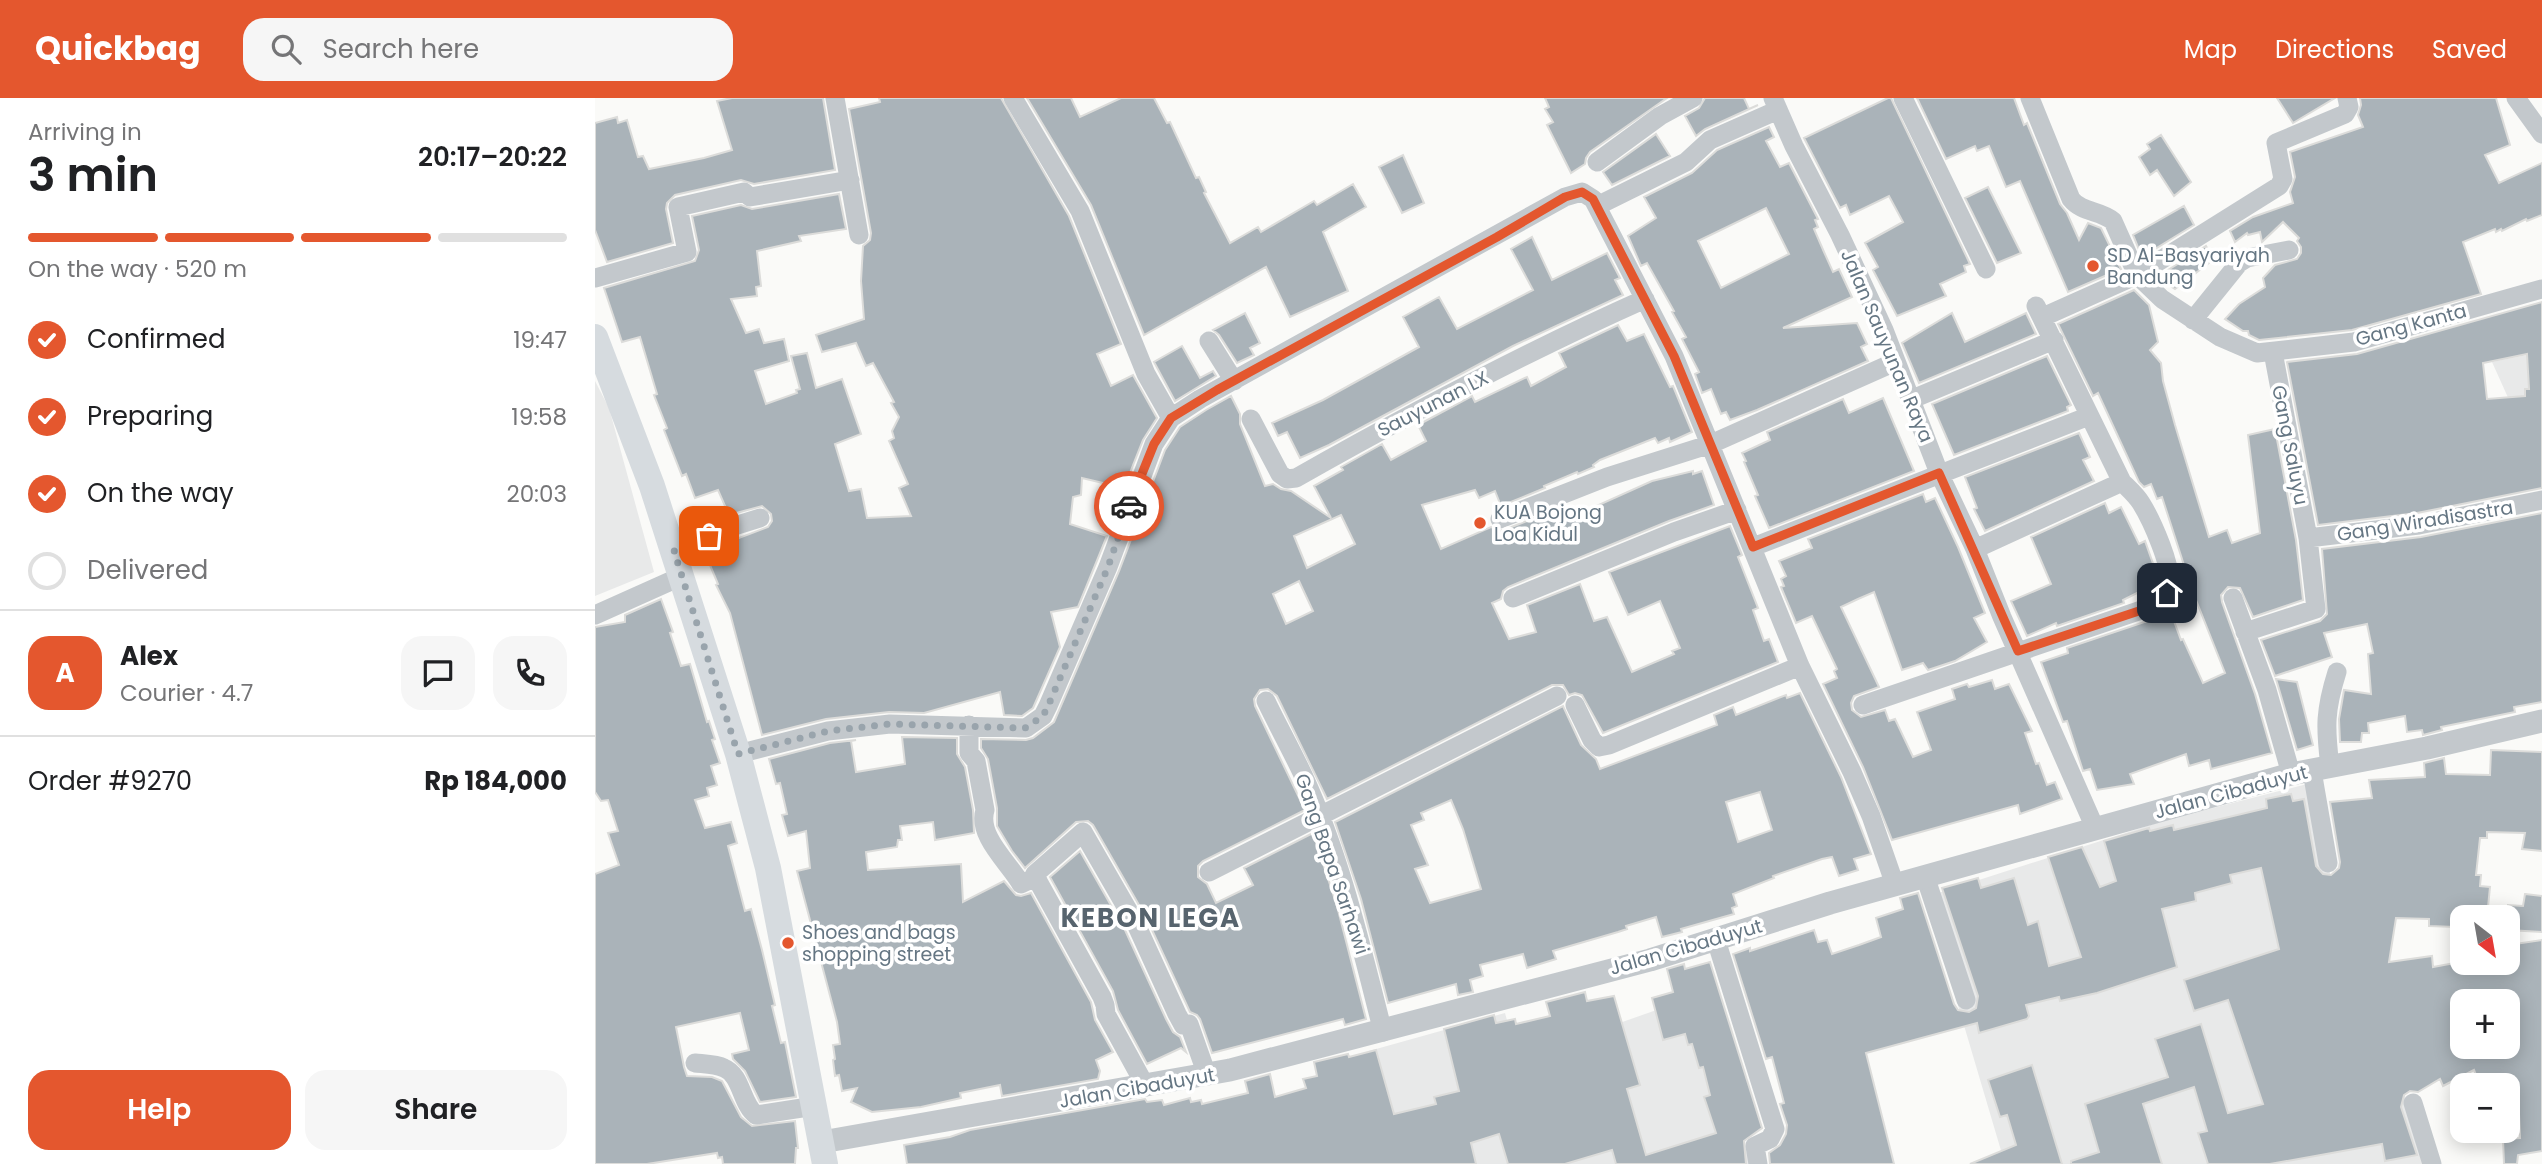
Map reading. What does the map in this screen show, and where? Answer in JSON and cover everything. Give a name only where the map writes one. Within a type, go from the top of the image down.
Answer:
[{"type":"main road","points":[[595,337],[632,431],[674,551],[738,754],[768,868],[824,1153]]},
{"type":"street","points":[[835,98],[859,236]]},
{"type":"street","points":[[1013,98],[1080,211],[1146,374],[1171,418]]},
{"type":"street","points":[[1597,162],[1660,116],[1693,98]]},
{"type":"street","points":[[1903,98],[1986,268]]},
{"type":"street","points":[[2030,98],[2071,199],[2081,208],[2113,221],[2137,275]]},
{"type":"street","points":[[1863,705],[2157,605],[2167,593],[2171,584],[2167,566],[2148,517],[2135,495],[2122,482],[2040,312],[2137,275],[2279,186],[2283,179],[2276,143],[2345,114],[2349,107],[2347,98]]},
{"type":"street","points":[[2516,98],[2542,134]]},
{"type":"street","points":[[1597,206],[1686,162],[1710,140],[1776,104]]},
{"type":"street","name":"Jalan Sauyunan Raya","points":[[1776,104],[1884,330],[1939,473],[1975,549],[2095,828]]},
{"type":"street","points":[[595,278],[687,252],[678,207],[744,192],[750,197],[850,180]]},
{"type":"street","points":[[738,754],[828,731],[890,724],[1025,728],[1043,716],[1048,706],[1108,567],[1154,444],[1171,418],[1565,197],[1582,192],[1593,199],[1597,206],[1674,356],[1800,666],[1871,816],[1895,885]]},
{"type":"street","points":[[2193,320],[2239,263],[2247,258],[2289,250]]},
{"type":"street","name":"Gang Kanta","points":[[2137,275],[2162,299],[2193,320],[2220,337],[2253,352],[2275,352],[2354,342],[2542,289]]},
{"type":"street","name":"Sauyunan LX","points":[[1251,419],[1280,474],[1287,479],[1296,478],[1389,426],[1645,299]]},
{"type":"street","points":[[1910,400],[2054,340]]},
{"type":"street","points":[[1209,341],[1234,381]]},
{"type":"street","name":"Gang Saluyu","points":[[2245,632],[2316,609],[2308,538],[2275,352]]},
{"type":"street","points":[[1500,519],[1607,477],[1711,444],[1895,362]]},
{"type":"street","points":[[1753,547],[2089,416]]},
{"type":"street","points":[[1975,549],[2122,482]]},
{"type":"street","name":"Gang Wiradisastra","points":[[2308,538],[2419,525],[2542,500]]},
{"type":"street","points":[[1513,598],[1674,532],[1737,510]]},
{"type":"street","points":[[674,551],[728,528],[760,518]]},
{"type":"street","points":[[595,615],[682,576]]},
{"type":"street","points":[[2233,597],[2267,690],[2311,770],[2328,863]]},
{"type":"street","points":[[1575,705],[1592,740],[1599,747],[1800,666]]},
{"type":"street","points":[[2311,770],[2326,733],[2327,703],[2337,672]]},
{"type":"street","points":[[1209,872],[1557,696]]},
{"type":"street","name":"Gang Bapa Sarhawi","points":[[1266,701],[1320,816],[1349,903],[1384,1032]]},
{"type":"street","name":"Jalan Cibaduyut","points":[[824,1153],[1207,1075],[1384,1032],[1716,940],[1925,876],[2095,828],[2311,770],[2427,748],[2542,721]]},
{"type":"street","points":[[969,725],[969,753],[976,761],[987,835],[1021,884],[1036,877]]},
{"type":"street","points":[[1146,1087],[1035,874],[1083,832],[1136,924],[1183,1025],[1189,1024],[1207,1075]]},
{"type":"street","points":[[1925,876],[1966,1000]]},
{"type":"street","points":[[1716,940],[1775,1129],[1773,1136],[1754,1148],[1758,1164]]},
{"type":"street","points":[[695,1063],[725,1068],[733,1075],[750,1110],[756,1115],[815,1106]]},
{"type":"street","points":[[2413,1102],[2432,1164]]},
{"type":"shaded area","points":[[2542,352],[2542,473],[2492,362]]},
{"type":"shaded area","points":[[595,381],[609,408],[654,572],[595,596]]},
{"type":"shaded area","points":[[2311,783],[2358,1007],[2268,1164],[2005,1164],[1926,897],[2166,820]]},
{"type":"shaded area","points":[[1682,1001],[1726,1147],[1744,1142],[1750,1164],[1187,1164],[1392,1123],[1369,1051],[1505,1013],[1543,1152],[1611,1026]]},
{"type":"shaded area","points":[[2400,1080],[2427,1164],[2271,1164],[2260,1121]]},
{"type":"building","points":[[732,98],[823,98],[835,170],[754,184],[741,180],[675,195],[667,203],[666,209],[673,243],[607,262],[595,230],[595,123],[617,117],[618,123],[627,120],[638,157],[643,156],[649,169],[732,150],[717,101]]},
{"type":"building","points":[[879,98],[1001,98],[1069,216],[1121,344],[1097,354],[1111,386],[1133,375],[1157,418],[1143,440],[1124,488],[1082,478],[1081,495],[1073,497],[1070,524],[1107,536],[1078,607],[1051,612],[1060,647],[1033,708],[1022,716],[1004,715],[1000,692],[924,713],[889,712],[826,719],[762,735],[730,613],[716,585],[718,584],[707,558],[710,556],[707,550],[768,527],[772,521],[771,514],[762,506],[729,515],[718,490],[695,498],[686,474],[682,476],[664,430],[667,428],[654,395],[657,394],[640,337],[622,342],[604,288],[695,261],[699,250],[692,216],[741,205],[752,209],[839,194],[846,229],[799,236],[801,241],[757,251],[761,286],[756,287],[757,296],[731,299],[746,333],[759,329],[764,343],[784,339],[789,361],[755,371],[766,404],[797,393],[796,390],[800,389],[791,356],[807,353],[816,388],[842,379],[861,434],[835,444],[849,491],[861,489],[867,518],[911,516],[899,488],[908,484],[889,441],[894,438],[892,431],[899,417],[891,403],[894,402],[873,363],[866,366],[856,343],[822,352],[816,335],[864,319],[861,281],[863,246],[870,240],[871,233],[849,109],[880,102]]},
{"type":"building","points":[[1027,98],[1071,98],[1080,117],[1121,98],[1154,98],[1167,123],[1170,122],[1196,178],[1199,177],[1206,192],[1204,193],[1230,243],[1258,227],[1261,232],[1314,201],[1317,205],[1353,184],[1366,207],[1323,232],[1348,291],[1290,317],[1266,267],[1144,335],[1091,205]]},
{"type":"building","points":[[1545,98],[1667,98],[1590,152],[1585,164],[1571,173],[1547,125],[1553,122],[1545,109],[1549,107]]},
{"type":"building","points":[[1705,98],[1744,98],[1749,109],[1758,105],[1705,129],[1696,136],[1685,116],[1699,108]]},
{"type":"building","points":[[1891,98],[1970,264],[1964,266],[1966,272],[1940,284],[1946,296],[1897,316],[1873,270],[1878,267],[1865,243],[1903,222],[1889,196],[1850,215],[1846,205],[1840,208],[1804,138]]},
{"type":"building","points":[[1917,98],[2014,98],[2060,204],[2079,240],[2088,223],[2101,228],[2121,269],[2068,292],[2020,181],[2006,187],[1989,146],[1977,151],[1975,146],[1946,159]]},
{"type":"building","points":[[2277,98],[2335,98],[2293,123]]},
{"type":"building","points":[[2360,98],[2496,98],[2510,145],[2485,155],[2499,183],[2542,163],[2542,215],[2527,221],[2526,219],[2502,231],[2501,229],[2496,232],[2495,229],[2463,242],[2481,294],[2352,330],[2259,340],[2225,319],[2239,304],[2265,287],[2263,278],[2275,265],[2297,259],[2301,253],[2297,241],[2299,238],[2283,222],[2262,242],[2260,232],[2247,233],[2235,242],[2230,231],[2253,217],[2293,203],[2290,192],[2295,177],[2290,152],[2363,127],[2358,115]]},
{"type":"building","points":[[1769,127],[1774,137],[1766,141],[1780,167],[1789,163],[1818,219],[1815,220],[1818,227],[1814,229],[1833,272],[1839,269],[1852,297],[1783,328],[1857,323],[1867,344],[1861,347],[1868,361],[1730,420],[1726,412],[1721,414],[1711,389],[1702,393],[1695,374],[1699,372],[1682,339],[1686,337],[1672,312],[1674,311],[1647,263],[1641,266],[1628,236],[1656,218],[1644,197],[1692,173],[1717,150]],"holes":[[[1766,208],[1789,254],[1721,288],[1698,241]]]},
{"type":"building","points":[[1656,134],[1670,156],[1612,185],[1603,172]]},
{"type":"building","points":[[2161,135],[2191,182],[2174,196],[2157,170],[2150,175],[2139,157],[2150,149],[2147,144]]},
{"type":"building","points":[[1403,155],[1424,203],[1402,213],[1379,167]]},
{"type":"building","points":[[1988,187],[2021,253],[1997,263],[1965,198]]},
{"type":"building","points":[[2184,206],[2194,225],[2142,257],[2133,235]]},
{"type":"building","points":[[1532,237],[1552,280],[1607,253],[1620,278],[1615,280],[1623,295],[1513,346],[1300,458],[1287,432],[1278,436],[1272,423],[1323,400],[1419,347],[1403,317],[1439,297],[1457,329],[1533,290],[1511,249]]},
{"type":"building","points":[[2206,246],[2214,259],[2175,289],[2157,277]]},
{"type":"building","points":[[2134,290],[2149,305],[2158,342],[2150,350],[2161,363],[2175,425],[2209,537],[2227,530],[2232,543],[2260,533],[2248,435],[2275,429],[2296,540],[2303,600],[2253,617],[2240,588],[2228,587],[2221,595],[2272,753],[2211,769],[2209,760],[2189,766],[2186,754],[2130,774],[2134,784],[2097,790],[2090,769],[2083,771],[2067,721],[2063,722],[2041,662],[2068,653],[2067,648],[2171,613],[2181,640],[2183,639],[2203,683],[2225,673],[2192,590],[2162,497],[2157,499],[2151,484],[2144,487],[2139,482],[2098,393],[2093,396],[2058,324]]},
{"type":"building","points":[[2542,302],[2542,488],[2417,513],[2318,525],[2287,362],[2357,354]],"holes":[[[2527,354],[2529,389],[2525,389],[2525,396],[2487,399],[2483,363]]]},
{"type":"building","points":[[1245,313],[1260,343],[1250,348],[1254,355],[1237,363],[1213,330]]},
{"type":"building","points":[[1952,313],[1965,342],[2026,313],[2036,334],[1919,383],[1902,343]]},
{"type":"building","points":[[1618,325],[1627,341],[1644,334],[1670,387],[1673,386],[1692,432],[1670,442],[1669,438],[1658,443],[1655,438],[1501,506],[1495,491],[1479,498],[1475,490],[1422,505],[1441,549],[1491,527],[1498,531],[1504,530],[1555,510],[1561,522],[1652,481],[1702,471],[1714,505],[1508,587],[1503,591],[1501,599],[1492,603],[1509,639],[1536,632],[1527,605],[1580,584],[1594,621],[1607,617],[1632,672],[1674,654],[1672,651],[1680,648],[1660,601],[1628,615],[1609,572],[1730,526],[1742,555],[1738,557],[1758,608],[1753,610],[1764,641],[1769,639],[1778,662],[1603,733],[1582,695],[1569,695],[1563,685],[1552,685],[1327,799],[1277,696],[1268,689],[1260,690],[1254,699],[1255,706],[1305,810],[1203,861],[1198,866],[1198,877],[1207,884],[1216,903],[1253,885],[1244,868],[1313,833],[1337,906],[1366,1019],[1345,1025],[1343,1019],[1212,1053],[1200,1019],[1190,1012],[1147,919],[1093,825],[1088,821],[1076,822],[1025,868],[1012,851],[997,826],[997,808],[988,759],[981,748],[981,739],[1026,740],[1033,738],[1054,722],[1119,571],[1165,450],[1180,427],[1231,396],[1265,486],[1273,484],[1291,491],[1331,518],[1314,486],[1382,444],[1391,460],[1426,441],[1418,425],[1472,396],[1475,402],[1527,377],[1531,386],[1566,367],[1559,353]],"holes":[[[1341,515],[1355,544],[1307,568],[1294,536]],[[1299,581],[1313,611],[1286,624],[1273,594]]]},
{"type":"building","points":[[1182,346],[1200,378],[1213,371],[1216,376],[1175,401],[1154,362]]},
{"type":"building","points":[[2047,356],[2071,405],[2067,407],[2068,411],[1954,455],[1932,404]]},
{"type":"building","points":[[1883,398],[1914,471],[1769,528],[1755,496],[1758,495],[1742,453],[1770,440],[1767,432],[1843,399],[1849,413]]},
{"type":"building","points":[[2079,433],[2090,457],[2083,460],[2094,481],[1985,531],[1974,509],[1977,508],[1965,477]]},
{"type":"building","points":[[1923,494],[1926,502],[1935,498],[1958,547],[1985,613],[1974,618],[1987,642],[1955,661],[1928,670],[1923,663],[1902,670],[1874,592],[1841,607],[1879,687],[1854,696],[1852,710],[1861,717],[1885,710],[1889,721],[1895,719],[1913,757],[1931,750],[1917,712],[1955,699],[1952,689],[1967,684],[1969,687],[1992,680],[1995,689],[2009,684],[2032,731],[2025,733],[2036,764],[2039,763],[2047,785],[2055,782],[2062,799],[2020,814],[2018,805],[1892,840],[1863,767],[1823,684],[1837,678],[1834,671],[1837,669],[1812,616],[1796,623],[1781,587],[1784,586],[1781,579],[1786,576],[1779,561],[1812,548],[1808,539]]},
{"type":"building","points":[[2105,503],[2109,513],[2121,507],[2139,544],[2145,541],[2157,583],[2123,600],[2124,603],[2057,626],[2056,623],[2027,636],[2011,601],[2051,584],[2031,537]]},
{"type":"building","points":[[2542,513],[2542,702],[2514,707],[2515,712],[2441,727],[2442,730],[2423,735],[2422,730],[2407,732],[2405,716],[2368,723],[2369,733],[2362,733],[2361,742],[2340,742],[2339,719],[2344,690],[2371,694],[2368,654],[2373,653],[2367,624],[2324,633],[2332,657],[2275,676],[2261,640],[2320,621],[2327,614],[2322,549],[2421,537]]},
{"type":"building","points":[[661,599],[681,666],[690,664],[707,722],[709,721],[715,739],[712,740],[720,763],[711,766],[717,785],[707,788],[709,796],[695,800],[705,828],[731,822],[737,843],[728,846],[745,911],[751,909],[775,1005],[772,1006],[781,1043],[785,1042],[796,1097],[760,1102],[745,1071],[733,1059],[732,1054],[749,1050],[740,1013],[676,1027],[684,1067],[687,1076],[712,1077],[722,1081],[741,1117],[752,1126],[795,1121],[798,1148],[795,1164],[723,1164],[722,1157],[718,1158],[717,1153],[647,1164],[595,1164],[595,874],[619,865],[608,833],[618,831],[608,800],[601,801],[595,792],[595,627],[625,622],[625,615]]},
{"type":"building","points":[[2276,679],[2297,682],[2313,745],[2297,750]]},
{"type":"building","points":[[1800,693],[1841,777],[1871,854],[1854,859],[1858,870],[1839,876],[1832,857],[1822,859],[1773,876],[1774,878],[1733,894],[1737,906],[1732,908],[1734,914],[1681,929],[1682,932],[1662,937],[1656,917],[1626,926],[1627,929],[1618,932],[1553,951],[1556,959],[1527,968],[1523,954],[1480,965],[1483,976],[1470,980],[1473,992],[1458,995],[1456,984],[1388,1003],[1361,899],[1335,822],[1563,706],[1581,745],[1596,759],[1600,769],[1717,725],[1714,715],[1733,707],[1736,715],[1786,695],[1787,698]],"holes":[[[1760,792],[1772,830],[1738,842],[1726,802]],[[1451,800],[1463,829],[1481,889],[1430,903],[1415,869],[1428,865],[1411,825],[1424,820],[1421,813]]]},
{"type":"building","points":[[902,737],[957,738],[957,754],[965,767],[973,810],[974,833],[935,840],[933,822],[900,826],[902,840],[898,840],[897,847],[866,852],[868,870],[961,864],[963,902],[1004,881],[1016,895],[1031,893],[1091,1002],[1095,1020],[1113,1052],[1096,1060],[1100,1071],[1098,1079],[1002,1096],[1000,1085],[960,1093],[961,1098],[921,1107],[872,1112],[851,1102],[857,1088],[842,1091],[839,1075],[835,1076],[833,1060],[833,1045],[840,1044],[837,1022],[797,871],[810,868],[806,831],[788,836],[782,815],[787,814],[780,783],[776,784],[769,759],[830,743],[856,740],[851,741],[856,772],[905,764]]},
{"type":"building","points":[[2491,750],[2542,752],[2542,851],[2522,849],[2525,833],[2487,832],[2487,838],[2480,838],[2476,875],[2481,875],[2480,886],[2490,887],[2488,905],[2450,905],[2450,927],[2429,926],[2429,919],[2396,918],[2389,962],[2432,956],[2433,967],[2450,964],[2450,975],[2520,975],[2520,943],[2542,940],[2542,1151],[2518,1155],[2517,1164],[2504,1164],[2503,1143],[2520,1143],[2520,1073],[2475,1073],[2474,1070],[2468,1073],[2450,1073],[2450,1082],[2443,1086],[2440,1079],[2418,1092],[2410,1091],[2404,1095],[2401,1107],[2417,1155],[2385,1161],[2382,1144],[2270,1164],[2208,1164],[2198,1133],[2207,1131],[2194,1087],[2143,1104],[2162,1164],[2071,1164],[2071,1161],[2099,1152],[2085,1104],[2168,1077],[2155,1039],[2201,1024],[2228,1113],[2263,1104],[2228,1000],[2194,1011],[2184,980],[2279,949],[2261,868],[2230,875],[2232,883],[2195,893],[2196,901],[2162,909],[2177,967],[2097,993],[2060,1001],[2059,997],[2026,1005],[2029,1016],[2027,1019],[1979,1033],[1977,1023],[1866,1053],[1894,1164],[1770,1164],[1769,1153],[1780,1145],[1786,1134],[1787,1125],[1780,1104],[1784,1103],[1772,1057],[1766,1059],[1733,954],[1814,930],[1818,942],[1827,940],[1832,954],[1881,937],[1876,918],[1903,909],[1900,898],[1918,893],[1954,1004],[1958,1010],[1969,1012],[1976,1008],[1978,996],[1942,888],[1978,878],[1981,888],[2014,878],[2028,925],[2038,921],[2049,966],[2081,957],[2048,857],[2082,847],[2100,887],[2116,881],[2104,841],[2149,828],[2150,831],[2173,825],[2174,830],[2267,808],[2266,799],[2291,794],[2293,801],[2304,799],[2316,866],[2323,874],[2331,875],[2339,868],[2340,862],[2330,802],[2372,798],[2369,780],[2425,777],[2424,763],[2444,758],[2446,774],[2490,775]]},
{"type":"building","points":[[1080,851],[1125,930],[1166,1019],[1173,1032],[1180,1037],[1186,1052],[1181,1048],[1147,1064],[1118,1010],[1113,991],[1050,877]]},
{"type":"building","points":[[2525,894],[2542,896],[2542,932],[2520,931],[2520,906],[2523,906]]},
{"type":"building","points":[[1710,962],[1762,1128],[1744,1141],[1746,1164],[1616,1164],[1612,1150],[1565,1164],[1508,1164],[1499,1134],[1471,1143],[1476,1164],[907,1164],[904,1145],[950,1137],[970,1130],[1145,1099],[1147,1102],[1162,1100],[1164,1105],[1190,1098],[1191,1102],[1201,1100],[1202,1104],[1248,1093],[1245,1081],[1270,1074],[1275,1097],[1306,1088],[1303,1079],[1317,1076],[1314,1062],[1376,1050],[1394,1114],[1436,1104],[1434,1097],[1459,1091],[1444,1029],[1494,1015],[1496,1023],[1515,1019],[1516,1024],[1550,1016],[1546,1002],[1585,992],[1587,1001],[1614,996],[1640,1085],[1627,1089],[1646,1155],[1716,1133],[1704,1097],[1710,1095],[1703,1067],[1699,1068],[1692,1044],[1688,1045],[1685,1034],[1663,1040],[1652,998],[1673,992],[1667,969],[1684,964],[1685,969]]},
{"type":"building","points":[[2032,1065],[2062,1164],[1970,1164],[2016,1145],[2007,1115],[2000,1117],[1988,1080]]},
{"type":"way so far","points":[[709,536],[674,551],[738,754],[828,731],[890,724],[1025,728],[1036,722],[1048,706],[1108,567],[1129,506]]},
{"type":"place","name":"SD Al-Basyariyah Bandung","points":[[2093,266]]},
{"type":"place","name":"KUA Bojong Loa Kidul","points":[[1480,523]]},
{"type":"place","name":"Shoes and bags shopping street","points":[[788,943]]},
{"type":"district","name":"KEBON LEGA","points":[[1151,918]]},
{"type":"route","points":[[1129,506],[1154,444],[1171,418],[1565,197],[1582,192],[1593,199],[1674,356],[1753,547],[1939,473],[2018,651],[2157,605],[2167,593]]}]
